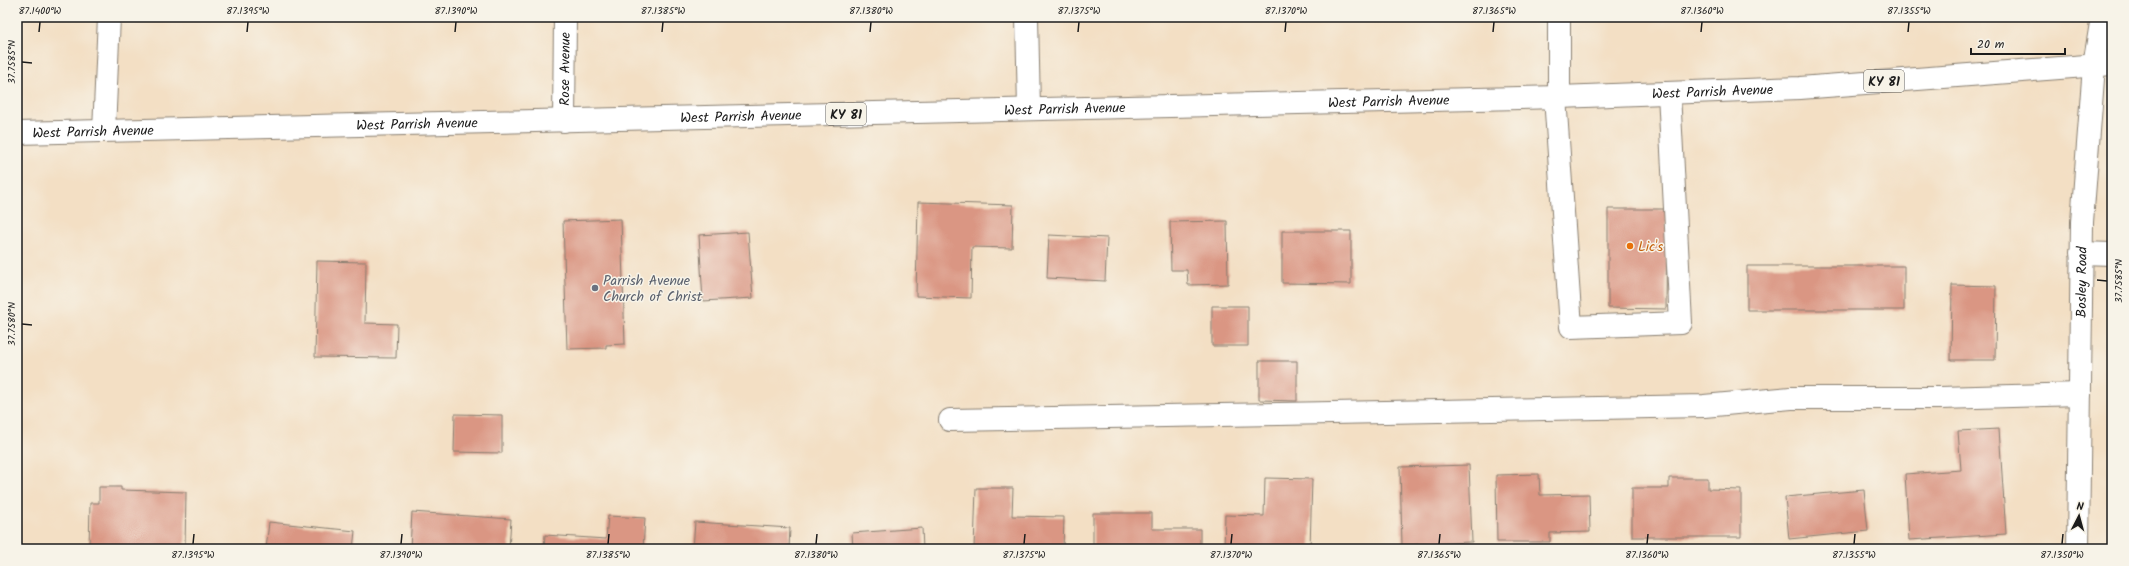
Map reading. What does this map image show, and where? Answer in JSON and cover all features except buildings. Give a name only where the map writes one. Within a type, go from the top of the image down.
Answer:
[{"type":"main road","points":[[104,131],[109,17]]},
{"type":"main road","name":"Rose Avenue","points":[[564,17],[564,121]]},
{"type":"main road","points":[[1027,17],[1029,109]]},
{"type":"main road","points":[[1559,17],[1557,97],[1571,327],[1681,323],[1669,93]]},
{"type":"main road","name":"Bosley Road","points":[[2078,549],[2082,222],[2103,65],[2102,17]]},
{"type":"main road","name":"West Parrish Avenue","points":[[17,133],[1557,97],[1800,88],[2103,65]]},
{"type":"main road","points":[[2081,253],[2112,254]]},
{"type":"main road","points":[[950,420],[1704,406],[1791,398],[1940,398],[2080,394]]},
{"type":"place","name":"Lic's","points":[[1630,246]]},
{"type":"place","name":"Parrish Avenue Church of Christ","points":[[595,288]]}]
